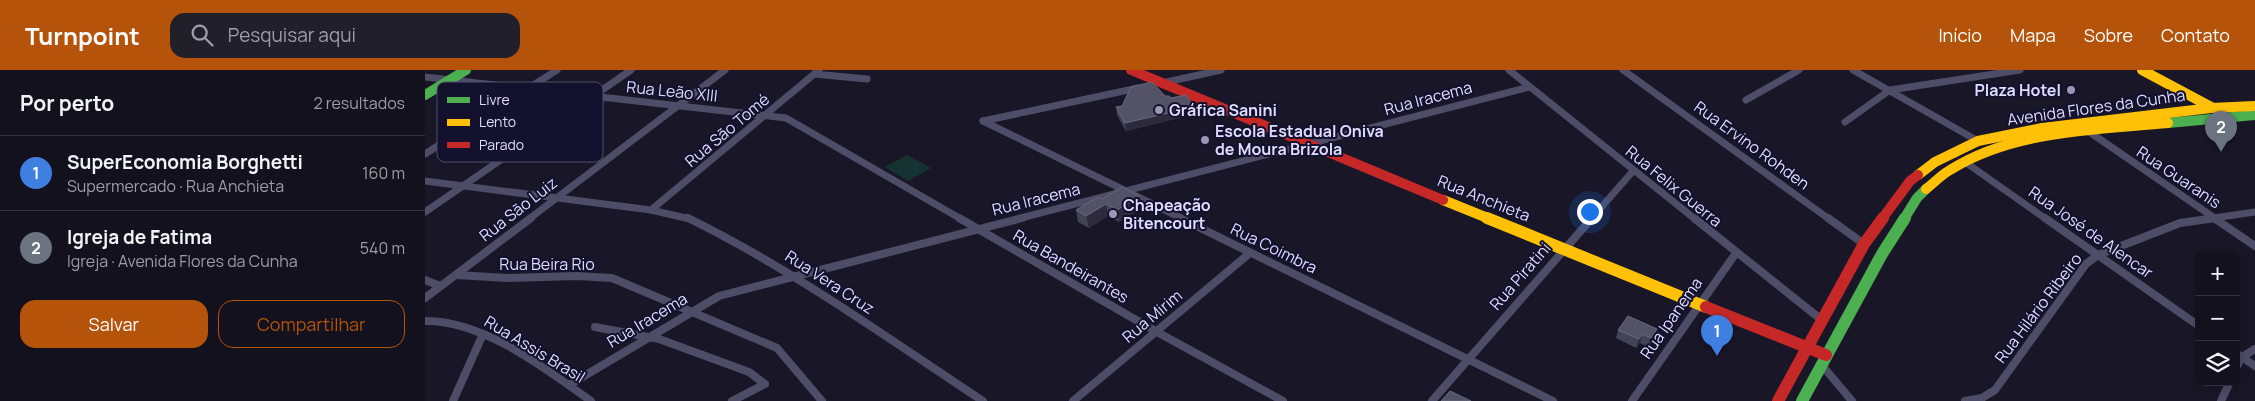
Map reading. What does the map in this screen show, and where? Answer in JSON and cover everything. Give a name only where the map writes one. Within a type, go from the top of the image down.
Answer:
[{"type":"main road","points":[[445,82],[466,70]]},
{"type":"main road","name":"Rua Anchieta","points":[[1131,70],[1157,84],[1808,347],[1824,359]]},
{"type":"main road","points":[[2142,70],[2211,108],[2227,112],[2228,118]]},
{"type":"main road","points":[[425,95],[437,87]]},
{"type":"main road","name":"Avenida Flores da Cunha","points":[[1778,401],[1865,244],[1910,181],[1935,162],[1978,141],[2075,123],[2211,108],[2255,106]]},
{"type":"main road","name":"Avenida Flores da Cunha","points":[[1802,401],[1882,254],[1917,198],[1936,179],[1969,160],[2019,142],[2087,131],[2255,115]]},
{"type":"main road","points":[[1963,148],[1955,156],[1969,160],[1985,146],[1978,141]]},
{"type":"street","points":[[539,82],[557,70]]},
{"type":"street","points":[[603,89],[631,70]]},
{"type":"street","name":"Rua São Luiz","points":[[603,160],[725,70]]},
{"type":"street","points":[[1157,84],[1221,70]]},
{"type":"street","name":"Rua Felix Guerra","points":[[1509,70],[1735,253],[1823,321]]},
{"type":"street","name":"Rua Ervino Rohden","points":[[1623,70],[1865,244]]},
{"type":"street","points":[[1746,100],[1799,70]]},
{"type":"street","points":[[1853,70],[1978,141]]},
{"type":"street","points":[[1861,70],[1890,90]]},
{"type":"street","points":[[1845,122],[1890,90],[2020,70]]},
{"type":"street","points":[[817,72],[867,79]]},
{"type":"street","name":"Rua São Tomé","points":[[651,210],[817,72]]},
{"type":"street","name":"Rua Leão XIII","points":[[425,77],[473,82]]},
{"type":"street","name":"Rua Coimbra","points":[[1143,87],[983,120],[1553,401]]},
{"type":"street","name":"Rua Iracema","points":[[569,385],[646,337],[719,296],[1529,87]]},
{"type":"street","name":"Rua Leão XIII","points":[[603,97],[767,114]]},
{"type":"street","name":"Rua Bandeirantes","points":[[767,114],[786,118],[801,125],[977,229],[1157,332],[1283,401]]},
{"type":"street","name":"Rua Guaranis","points":[[2087,131],[2255,246]]},
{"type":"street","points":[[425,154],[437,146]]},
{"type":"street","name":"Rua José de Alencar","points":[[1969,160],[2098,255],[2195,323]]},
{"type":"street","points":[[425,212],[497,162]]},
{"type":"street","name":"Rua São Luiz","points":[[425,298],[601,162]]},
{"type":"street","name":"Rua Piratini","points":[[1431,401],[1633,171]]},
{"type":"street","name":"Rua Vera Cruz","points":[[425,181],[651,210],[686,217],[743,245],[795,276],[983,401]]},
{"type":"street","name":"Rua Hilário Ribeiro","points":[[1965,401],[1982,398],[1995,390],[2085,264],[2098,255],[2180,223],[2255,212]]},
{"type":"street","name":"Rua Mirim","points":[[1073,401],[1250,253]]},
{"type":"street","name":"Rua Ipanema","points":[[1632,401],[1735,253]]},
{"type":"street","name":"Rua Beira Rio","points":[[456,275],[509,278],[577,276],[612,278],[777,348],[813,388],[822,401]]},
{"type":"street","points":[[425,280],[440,286]]},
{"type":"street","name":"Rua Assis Brasil","points":[[428,319],[452,322],[483,334],[569,385],[591,401]]},
{"type":"street","points":[[595,327],[659,339],[749,372],[765,384],[732,401]]},
{"type":"street","points":[[453,401],[483,334]]},
{"type":"street","points":[[2240,354],[2255,350]]},
{"type":"street","points":[[2240,355],[2255,366]]},
{"type":"street","points":[[1824,359],[1852,401]]},
{"type":"street","points":[[2221,401],[2228,386]]},
{"type":"green space","points":[[907,155],[931,168],[908,181],[885,167]]},
{"type":"building","name":"Gráfica Sanini","points":[[1152,82],[1165,96],[1171,98],[1186,95],[1194,107],[1125,123],[1116,107],[1122,106],[1131,87]]},
{"type":"building","points":[[1122,187],[1140,196],[1117,210],[1106,204],[1086,216],[1076,210],[1098,197],[1102,199]]},
{"type":"building","points":[[1628,316],[1657,329],[1651,338],[1642,334],[1639,339],[1618,330]]},
{"type":"building","points":[[1450,391],[1471,401],[1441,401]]},
{"type":"traffic: fast","points":[[446,82],[466,70]]},
{"type":"traffic: fast","points":[[425,95],[437,88]]},
{"type":"traffic: fast","points":[[2168,123],[2255,115]]},
{"type":"traffic: fast","points":[[1802,401],[1882,254],[1917,198],[1926,189]]},
{"type":"traffic: slow","points":[[2142,70],[2213,108]]},
{"type":"traffic: slow","points":[[1918,175],[1935,162],[1978,141],[2042,128],[2211,108],[2255,106]]},
{"type":"traffic: slow","points":[[1926,189],[1950,170],[1977,156],[2008,145],[2073,132],[2168,123]]},
{"type":"traffic: slow","points":[[1443,200],[1706,307]]},
{"type":"traffic: jam","points":[[1131,70],[1443,200]]},
{"type":"traffic: jam","points":[[1778,401],[1864,244],[1910,181],[1918,175]]},
{"type":"traffic: jam","points":[[1706,307],[1826,355]]},
{"type":"place","name":"Plaza Hotel","points":[[2071,90]]},
{"type":"place","name":"Gráfica Sanini","points":[[1159,110]]},
{"type":"place","name":"Escola Estadual Oniva de Moura Brizola","points":[[1205,140]]},
{"type":"place","name":"Igreja de Fatima","points":[[2221,152]]},
{"type":"place","name":"Chapeação Bitencourt","points":[[1113,214]]},
{"type":"place","name":"SuperEconomia Borghetti","points":[[1717,356]]}]
